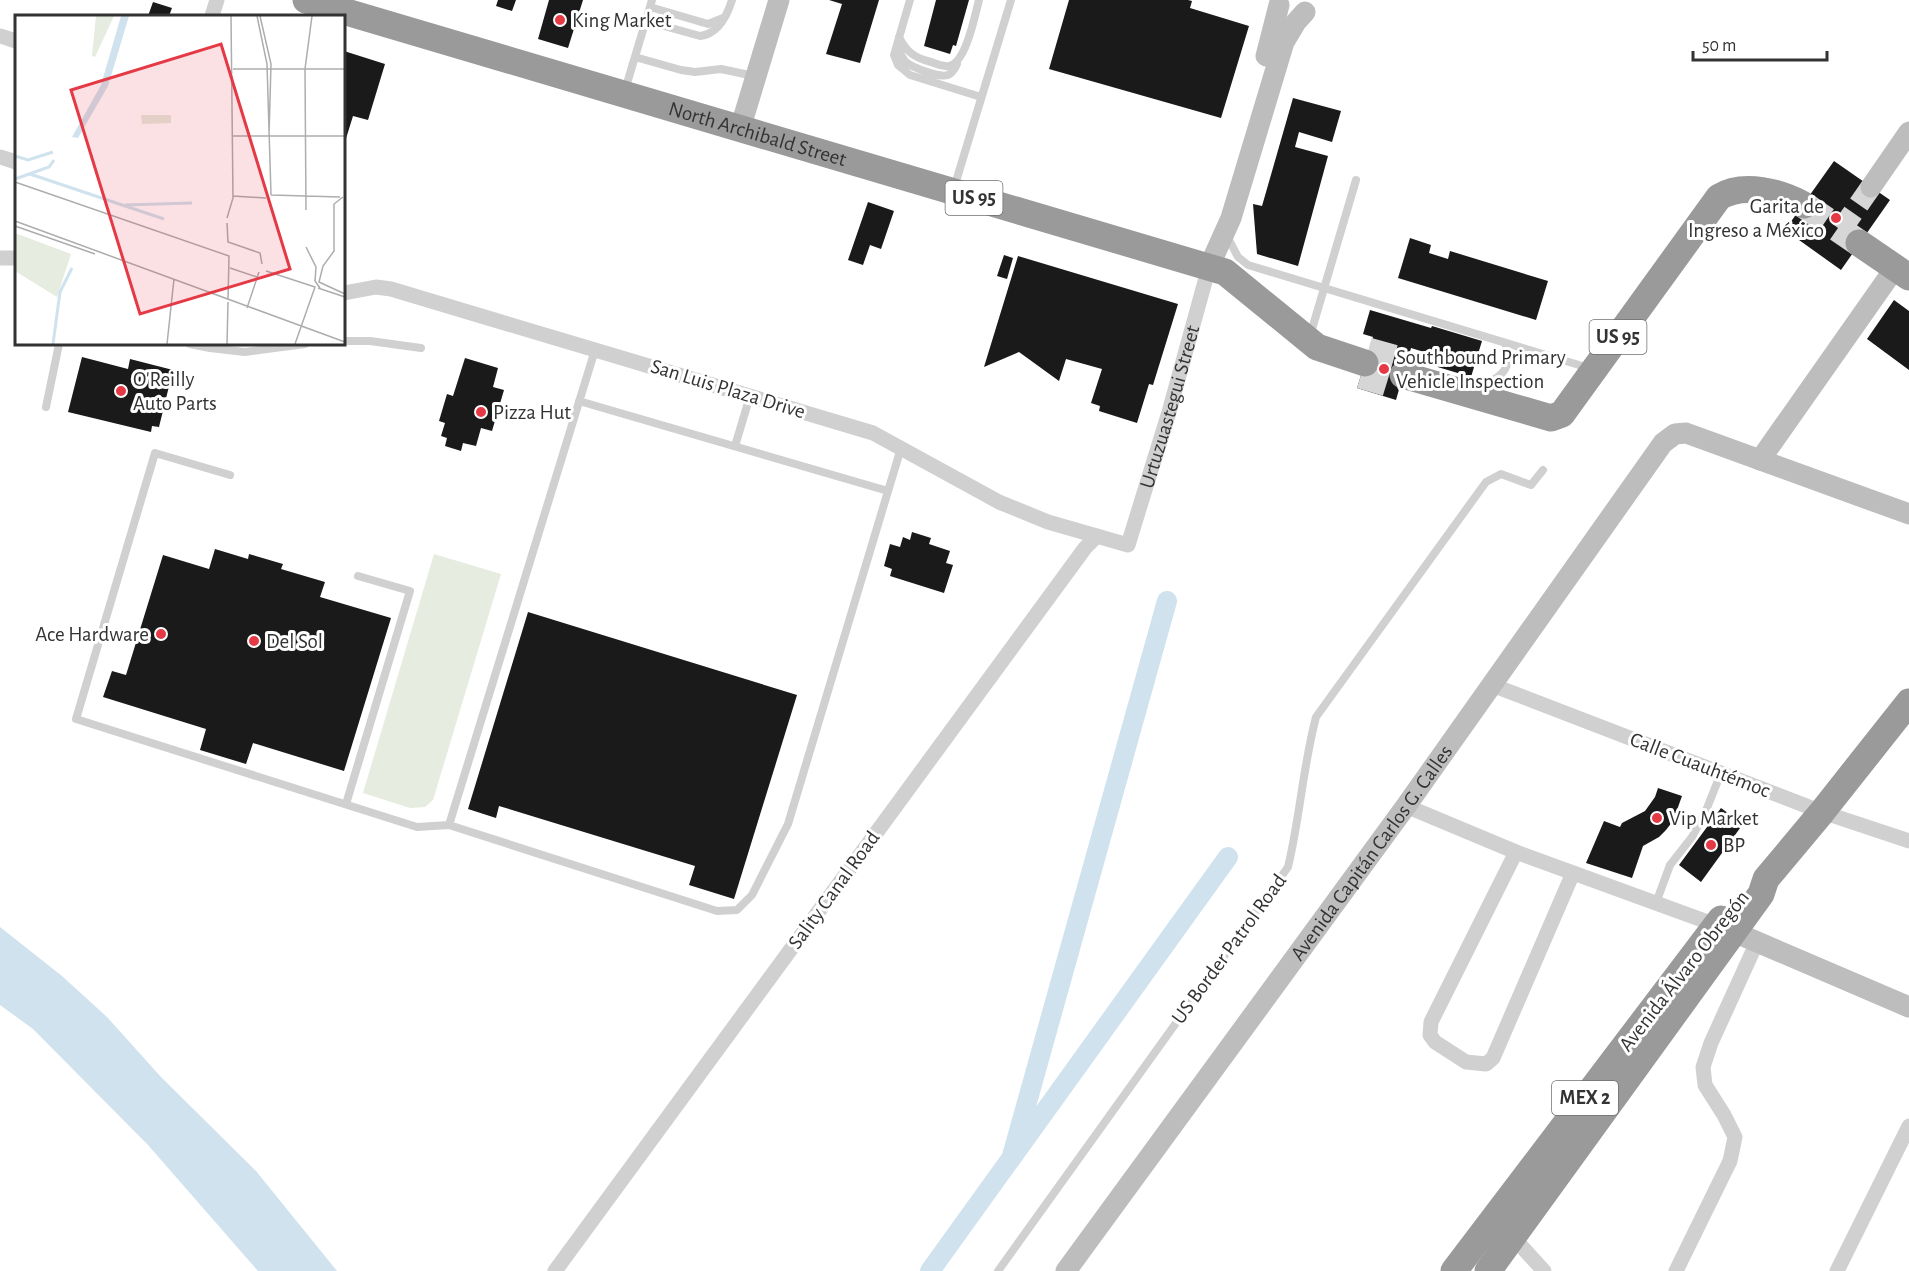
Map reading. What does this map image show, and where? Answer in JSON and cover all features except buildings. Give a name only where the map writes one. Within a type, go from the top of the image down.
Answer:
[{"type":"highway","name":"North Archibald Street","points":[[306,0],[1219,271]]},
{"type":"highway","name":"US 95","points":[[1595,370],[1568,423],[1554,431],[1403,374],[1470,392],[1551,418],[1557,417],[1562,414],[1595,370],[1719,197],[1727,192],[1762,190],[1790,198],[1804,205]]},
{"type":"highway","points":[[1859,243],[1902,273]]},
{"type":"highway","name":"US 95","points":[[1219,271],[1322,350],[1365,363]]},
{"type":"highway","name":"Avenida Álvaro Obregón","points":[[1488,1271],[1736,933],[1761,894],[1766,879],[1909,702]]},
{"type":"highway","name":"Avenida Álvaro Obregón","points":[[1454,1271],[1736,933]]},
{"type":"street","points":[[212,15],[217,0]]},
{"type":"street","points":[[740,129],[779,0]]},
{"type":"street","points":[[1278,3],[1291,14],[1311,6]]},
{"type":"street","name":"Urtuzuastegui Street","points":[[1219,271],[1219,215],[1273,32],[1278,3]]},
{"type":"street","name":"Urtuzuastegui Street","points":[[1097,536],[1128,545],[1169,412],[1219,271],[1226,230],[1284,42],[1296,22],[1311,6]]},
{"type":"street","points":[[0,36],[15,41]]},
{"type":"street","points":[[1871,187],[1909,132]]},
{"type":"street","points":[[0,157],[15,162]]},
{"type":"street","points":[[1902,273],[1760,460],[1909,514]]},
{"type":"street","name":"San Luis Plaza Drive","points":[[345,293],[376,287],[391,289],[873,433],[999,502],[1048,522],[1097,536]]},
{"type":"street","name":"Avenida Capitán Carlos G. Calles","points":[[1066,1271],[1406,806],[1663,443],[1675,434],[1686,433],[1760,460]]},
{"type":"street","name":"Sality Canal Road","points":[[555,1271],[1085,549],[1097,536]]},
{"type":"street","name":"Calle Cuauhtémoc","points":[[1492,685],[1822,812],[1909,841]]},
{"type":"street","points":[[1406,806],[1516,852],[1736,933],[1909,1007]]},
{"type":"street","points":[[1516,852],[1431,1022],[1430,1035],[1435,1042],[1466,1062],[1486,1064],[1493,1058],[1574,873]]},
{"type":"street","points":[[1676,1271],[1730,1161],[1735,1137],[1705,1085],[1703,1068],[1736,933]]},
{"type":"street","points":[[1838,1271],[1909,1126]]},
{"type":"street","points":[[1513,1238],[1544,1271]]},
{"type":"lane","points":[[646,21],[700,36],[714,32],[732,0]]},
{"type":"lane","points":[[910,0],[894,55],[895,60],[910,75],[981,97]]},
{"type":"lane","points":[[898,41],[918,59],[946,67],[959,60],[963,54],[979,0]]},
{"type":"lane","points":[[952,191],[1011,0]]},
{"type":"lane","points":[[623,94],[651,4],[708,24],[725,16]]},
{"type":"lane","points":[[635,57],[681,70],[695,72],[721,69],[756,76]]},
{"type":"lane","points":[[1309,339],[1356,180]]},
{"type":"lane","points":[[1226,230],[1233,250],[1248,265],[1595,370]]},
{"type":"lane","points":[[345,341],[370,341],[421,348]]},
{"type":"lane","points":[[1470,392],[1501,375],[1505,369],[1508,352],[1505,343]]},
{"type":"lane","points":[[46,407],[59,345]]},
{"type":"lane","points":[[195,345],[245,352],[298,345]]},
{"type":"lane","points":[[449,825],[595,350]]},
{"type":"lane","points":[[735,447],[750,395]]},
{"type":"lane","points":[[579,401],[888,491]]},
{"type":"lane","points":[[230,476],[155,453],[76,719],[417,827],[449,825],[717,911],[737,910],[752,895],[788,825],[901,448]]},
{"type":"lane","name":"US Border Patrol Road","points":[[998,1271],[1288,867],[1296,833],[1307,749],[1316,717],[1486,482],[1502,474],[1531,485],[1543,470]]},
{"type":"lane","points":[[346,804],[410,591],[358,576]]},
{"type":"lane","points":[[1656,903],[1670,866],[1692,837],[1705,813],[1721,773]]},
{"type":"shaded area","points":[[434,554],[501,574],[433,800],[425,807],[410,808],[363,793]]},
{"type":"water","points":[[0,927],[62,976],[107,1017],[161,1077],[256,1171],[337,1271],[258,1271],[148,1145],[33,1029],[0,1005]]},
{"type":"waterway","points":[[1012,1156],[1167,601]]},
{"type":"waterway","points":[[930,1271],[1228,857]]},
{"type":"tunnel","points":[[1841,230],[1871,187]]},
{"type":"tunnel","points":[[1804,205],[1859,243]]},
{"type":"tunnel","points":[[1368,351],[1407,362]]},
{"type":"tunnel","points":[[1361,375],[1400,387]]},
{"type":"place","name":"King Market","points":[[560,20]]},
{"type":"place","name":"Garita de Ingreso a México","points":[[1836,218]]},
{"type":"place","name":"Southbound Primary Vehicle Inspection","points":[[1384,369]]},
{"type":"place","name":"O'Reilly Auto Parts","points":[[121,391]]},
{"type":"place","name":"Pizza Hut","points":[[481,412]]},
{"type":"place","name":"Ace Hardware","points":[[161,634]]},
{"type":"place","name":"Del Sol","points":[[254,641]]},
{"type":"place","name":"Vip Market","points":[[1657,818]]},
{"type":"place","name":"BP","points":[[1711,845]]}]
